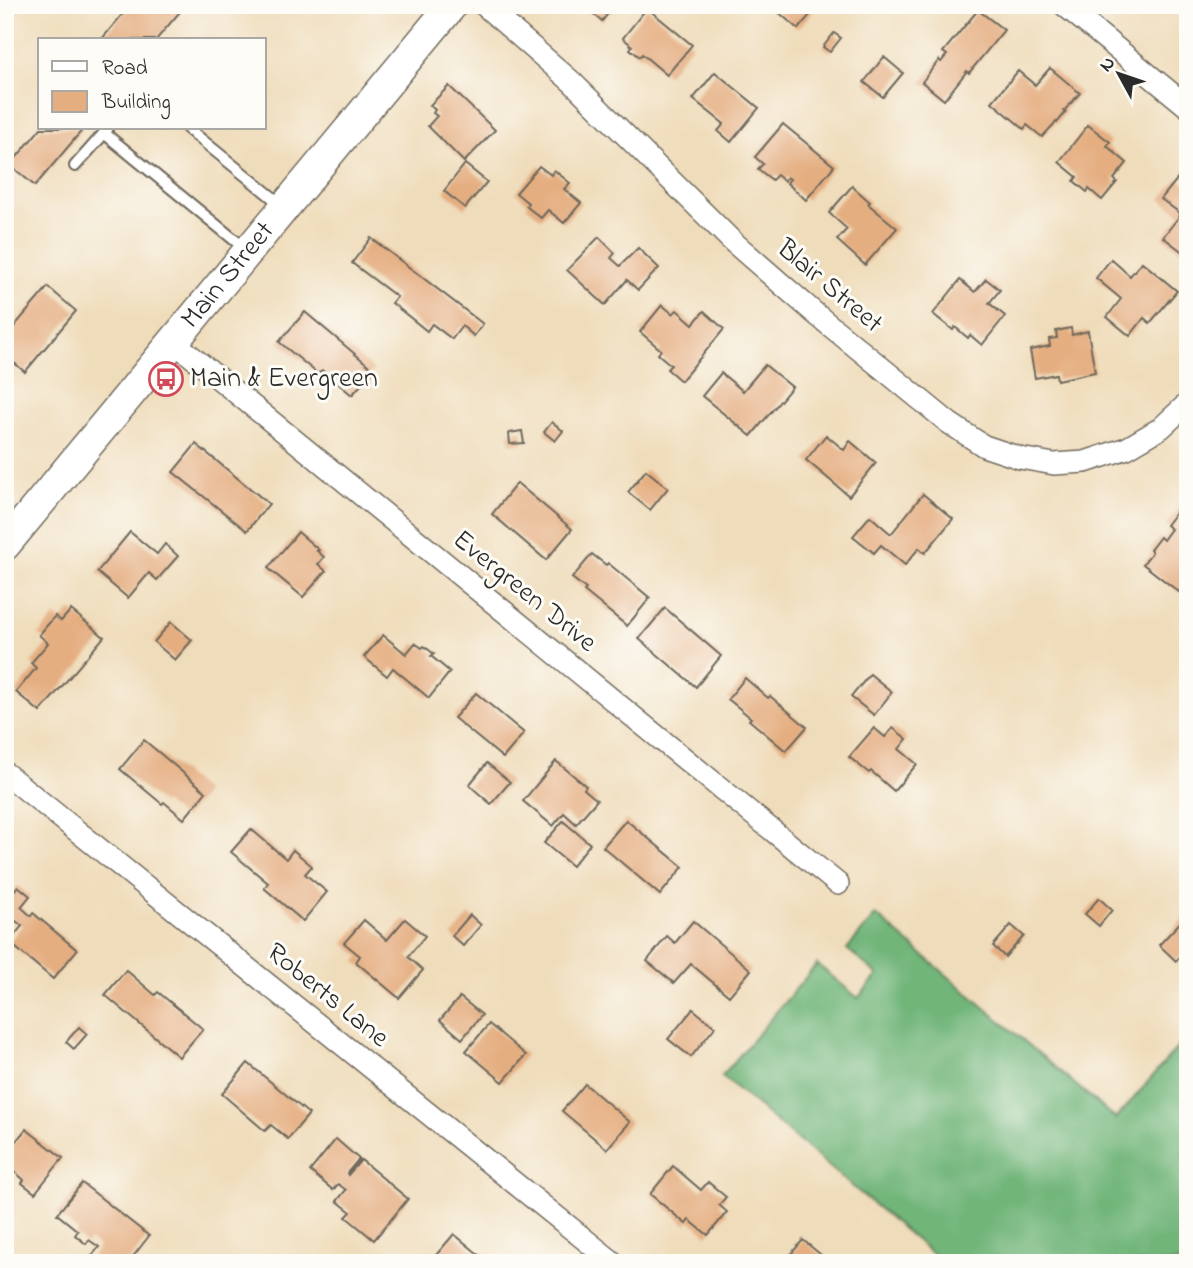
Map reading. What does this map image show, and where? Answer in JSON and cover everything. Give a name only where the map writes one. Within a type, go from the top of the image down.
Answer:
[{"type":"main road","name":"Main Street","points":[[5,545],[453,5]]},
{"type":"street","name":"Blair Street","points":[[484,5],[572,82],[731,240],[949,423],[984,446],[1020,458],[1055,464],[1085,462],[1127,448],[1161,428],[1188,403]]},
{"type":"street","points":[[1078,10],[1188,107]]},
{"type":"street","name":"Evergreen Drive","points":[[174,342],[838,884]]},
{"type":"street","name":"Roberts Lane","points":[[5,773],[614,1263]]},
{"type":"lane","points":[[75,166],[106,130],[249,251]]},
{"type":"lane","points":[[189,130],[285,208]]},
{"type":"green space","points":[[876,915],[1116,1119],[1188,1035],[1188,1263],[943,1263],[722,1076],[817,964],[858,998],[878,975],[847,949]]},
{"type":"building","points":[[130,5],[184,7],[158,38],[103,38]]},
{"type":"building","points":[[583,5],[615,5],[602,21]]},
{"type":"building","points":[[782,5],[813,5],[816,8],[798,29],[777,11]]},
{"type":"building","points":[[647,8],[692,45],[667,75],[642,54],[640,57],[630,49],[632,46],[623,38]]},
{"type":"building","points":[[978,10],[1004,30],[944,100],[922,82],[939,60],[941,62],[947,55],[943,52]]},
{"type":"building","points":[[834,33],[841,38],[830,52],[823,47]]},
{"type":"building","points":[[884,57],[903,73],[883,97],[864,82]]},
{"type":"building","points":[[1050,68],[1080,93],[1057,123],[1042,137],[1027,125],[1024,129],[992,102],[1018,71],[1035,85]]},
{"type":"building","points":[[715,72],[759,108],[731,142],[718,131],[724,124],[693,99]]},
{"type":"building","points":[[449,86],[495,130],[464,162],[428,126],[437,116],[430,105]]},
{"type":"building","points":[[783,124],[834,166],[806,200],[787,183],[790,179],[787,177],[784,181],[777,175],[772,180],[758,169],[763,164],[755,157]]},
{"type":"building","points":[[1088,125],[1110,142],[1107,146],[1127,163],[1114,179],[1117,182],[1102,200],[1074,181],[1077,177],[1059,162]]},
{"type":"building","points":[[39,130],[82,130],[35,186],[10,165]]},
{"type":"building","points":[[465,164],[487,182],[465,208],[444,191]]},
{"type":"building","points":[[539,166],[551,175],[554,170],[570,183],[564,189],[581,203],[564,223],[548,210],[541,218],[526,206],[528,203],[516,193]]},
{"type":"building","points":[[1178,178],[1188,186],[1188,256],[1163,237],[1181,214],[1161,199]]},
{"type":"building","points":[[852,186],[870,202],[868,204],[897,228],[865,265],[837,240],[847,229],[829,213]]},
{"type":"building","points":[[599,237],[615,253],[611,258],[620,266],[638,248],[659,268],[638,290],[627,280],[605,305],[567,270]]},
{"type":"building","points":[[371,238],[483,324],[474,336],[462,326],[452,339],[432,324],[427,331],[392,303],[397,297],[352,263]]},
{"type":"building","points":[[1111,259],[1130,276],[1142,262],[1177,291],[1150,323],[1144,318],[1130,336],[1107,317],[1121,299],[1096,278]]},
{"type":"building","points":[[986,279],[1000,290],[989,303],[1005,316],[982,345],[955,327],[953,330],[933,314],[960,280],[975,292]]},
{"type":"building","points":[[48,287],[76,311],[25,372],[5,355],[5,337]]},
{"type":"building","points":[[662,305],[673,314],[677,310],[693,324],[704,311],[724,329],[681,381],[667,369],[671,365],[658,354],[661,350],[640,332]]},
{"type":"building","points":[[305,312],[374,370],[352,395],[322,370],[318,374],[279,342]]},
{"type":"building","points":[[1071,328],[1072,335],[1088,331],[1095,372],[1057,380],[1056,374],[1035,378],[1030,350],[1050,346],[1049,339],[1057,338],[1056,331]]},
{"type":"building","points":[[765,365],[792,387],[751,436],[702,396],[721,373],[743,391]]},
{"type":"building","points":[[552,422],[563,431],[555,441],[544,432]]},
{"type":"building","points":[[522,431],[524,443],[510,444],[509,433]]},
{"type":"building","points":[[826,435],[844,450],[850,441],[876,463],[849,496],[806,460]]},
{"type":"building","points":[[196,444],[269,504],[247,531],[173,472]]},
{"type":"building","points":[[646,470],[668,488],[650,510],[628,492]]},
{"type":"building","points":[[517,483],[572,529],[546,560],[492,514]]},
{"type":"building","points":[[923,494],[953,519],[925,553],[919,548],[905,565],[881,545],[874,553],[853,536],[870,516],[891,534]]},
{"type":"building","points":[[1185,500],[1188,502],[1188,567],[1185,571],[1188,581],[1179,592],[1143,564],[1160,537],[1163,540],[1171,529],[1166,525]]},
{"type":"building","points":[[130,532],[157,554],[165,544],[178,556],[157,580],[149,573],[128,598],[97,572]]},
{"type":"building","points":[[298,532],[319,550],[317,551],[324,557],[318,564],[326,571],[303,597],[268,568]]},
{"type":"building","points":[[592,554],[606,565],[608,563],[650,598],[627,626],[572,578]]},
{"type":"building","points":[[665,608],[721,656],[696,687],[639,639]]},
{"type":"building","points":[[71,610],[104,637],[40,712],[16,692],[36,668],[31,663],[48,643],[39,635],[55,616],[61,621]]},
{"type":"building","points":[[171,622],[192,640],[175,660],[154,642]]},
{"type":"building","points":[[383,635],[406,654],[415,643],[422,648],[424,646],[434,654],[431,656],[450,672],[429,698],[393,668],[387,676],[364,657]]},
{"type":"building","points":[[870,674],[892,692],[874,715],[851,697]]},
{"type":"building","points":[[745,678],[807,727],[786,751],[728,699]]},
{"type":"building","points":[[476,693],[524,733],[503,758],[454,718]]},
{"type":"building","points":[[874,728],[885,737],[893,728],[907,739],[899,749],[917,764],[894,791],[849,757]]},
{"type":"building","points":[[144,740],[206,792],[184,819],[120,769]]},
{"type":"building","points":[[556,761],[586,786],[584,789],[597,800],[576,824],[564,813],[553,826],[523,801]]},
{"type":"building","points":[[487,763],[510,782],[491,804],[469,785]]},
{"type":"building","points":[[626,820],[683,867],[660,895],[603,847]]},
{"type":"building","points":[[563,821],[590,844],[572,866],[544,843]]},
{"type":"building","points":[[251,829],[286,859],[293,850],[312,866],[305,874],[327,892],[303,921],[264,888],[268,883],[231,852]]},
{"type":"building","points":[[18,886],[30,896],[21,907],[31,916],[33,913],[77,950],[53,979],[9,942],[22,926],[5,912],[5,901]]},
{"type":"building","points":[[1099,898],[1112,910],[1099,926],[1085,914]]},
{"type":"building","points":[[1188,914],[1188,953],[1186,951],[1176,961],[1159,945]]},
{"type":"building","points":[[470,915],[481,925],[463,946],[452,936]]},
{"type":"building","points":[[405,919],[425,936],[408,957],[423,970],[399,998],[356,962],[360,956],[344,943],[364,920],[387,940]]},
{"type":"building","points":[[693,921],[751,970],[729,996],[691,964],[674,983],[647,961],[667,936],[675,943]]},
{"type":"building","points":[[1011,925],[1024,936],[1005,957],[993,946]]},
{"type":"building","points":[[126,970],[155,995],[158,992],[203,1029],[179,1057],[105,995]]},
{"type":"building","points":[[460,997],[482,1015],[462,1039],[440,1020]]},
{"type":"building","points":[[693,1009],[715,1027],[691,1057],[668,1039]]},
{"type":"building","points":[[489,1024],[526,1055],[503,1082],[466,1051]]},
{"type":"building","points":[[79,1027],[87,1034],[74,1049],[66,1042]]},
{"type":"building","points":[[248,1063],[309,1114],[288,1139],[271,1125],[265,1131],[222,1094]]},
{"type":"building","points":[[585,1084],[630,1122],[607,1149],[562,1111]]},
{"type":"building","points":[[26,1129],[63,1158],[35,1193],[22,1183],[24,1180],[15,1172],[5,1184],[5,1148],[8,1151]]},
{"type":"building","points":[[336,1139],[359,1159],[348,1175],[361,1160],[408,1199],[374,1240],[346,1217],[351,1212],[337,1201],[346,1190],[338,1184],[333,1190],[310,1171]]},
{"type":"building","points":[[673,1166],[701,1190],[708,1182],[726,1197],[719,1205],[727,1212],[708,1235],[689,1220],[686,1224],[650,1194]]},
{"type":"building","points":[[82,1183],[149,1236],[128,1263],[99,1263],[91,1257],[99,1247],[89,1240],[86,1244],[75,1235],[78,1231],[57,1214]]},
{"type":"building","points":[[454,1234],[489,1263],[433,1263],[431,1261]]},
{"type":"building","points":[[803,1240],[826,1259],[822,1263],[783,1263]]},
{"type":"place","name":"Main & Evergreen","points":[[166,379]]}]
